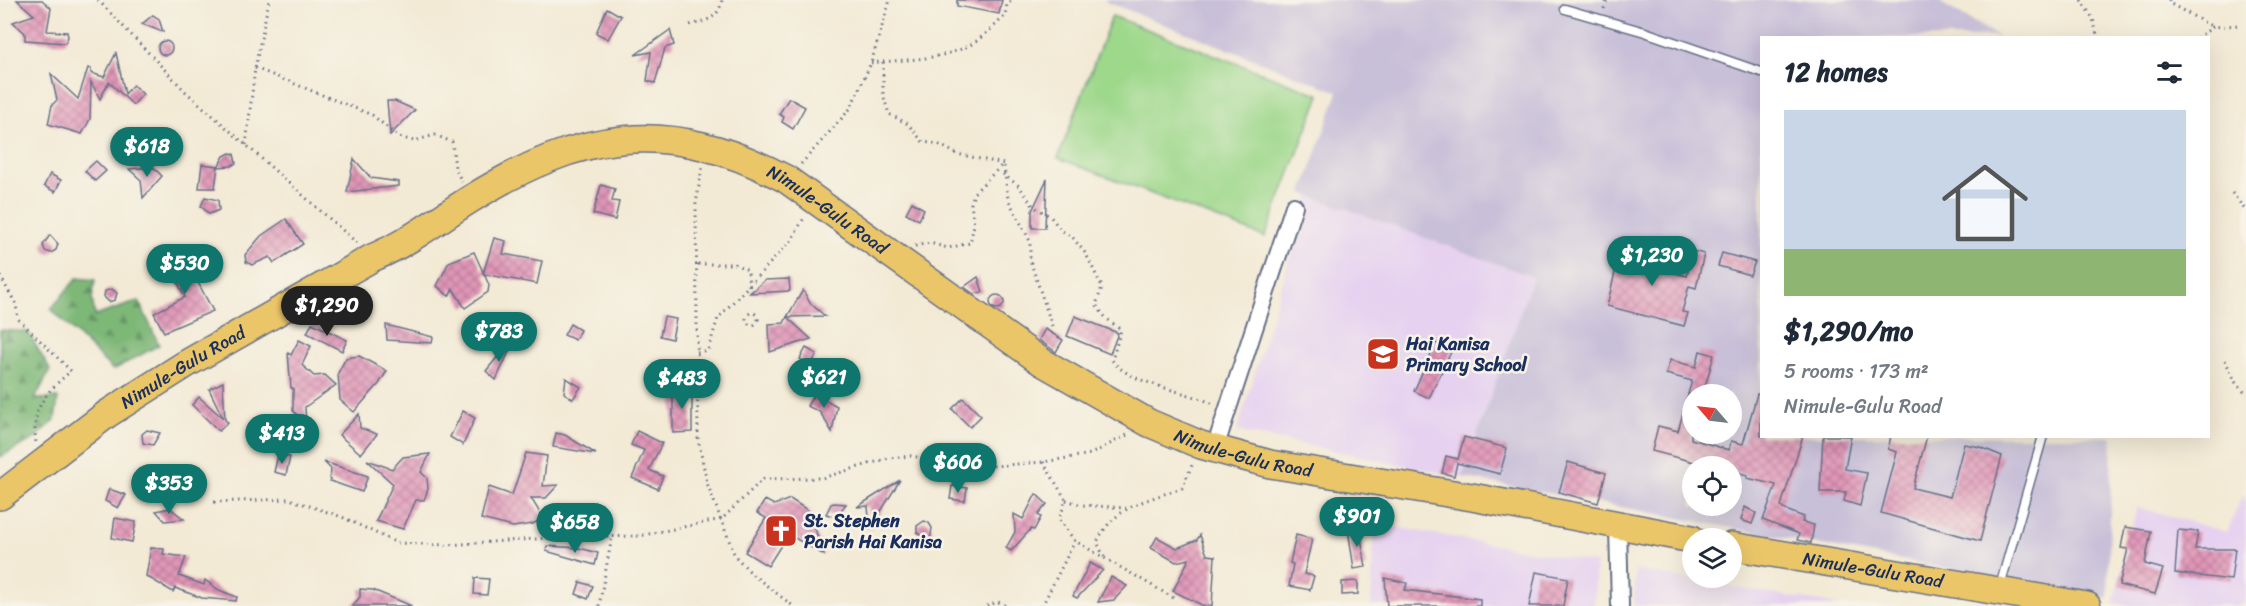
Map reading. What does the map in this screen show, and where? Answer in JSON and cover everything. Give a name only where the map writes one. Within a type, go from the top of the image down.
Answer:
[{"type":"main road","name":"Nimule-Gulu Road","points":[[0,496],[108,414],[186,364],[372,258],[399,247],[470,199],[532,164],[588,145],[640,137],[706,146],[747,159],[786,179],[1042,362],[1149,423],[1208,447],[1270,464],[1472,497],[1618,527],[1682,537]]},
{"type":"main road","name":"Nimule-Gulu Road","points":[[1742,548],[2087,606]]},
{"type":"street","points":[[1208,447],[1294,206]]},
{"type":"street","points":[[1618,527],[1620,606]]},
{"type":"lane","points":[[1565,9],[1645,32],[1760,72]]},
{"type":"lane","points":[[1999,590],[2042,438]]},
{"type":"path","points":[[98,0],[186,92],[372,258]]},
{"type":"path","points":[[246,145],[255,68],[268,0]]},
{"type":"path","points":[[690,25],[710,21],[720,10],[722,0]]},
{"type":"path","points":[[786,179],[810,156],[850,109],[871,63],[890,0]]},
{"type":"path","points":[[871,63],[912,61],[944,55],[970,45],[1005,16],[1007,4],[1013,0]]},
{"type":"path","points":[[2081,0],[2093,19],[2097,36]]},
{"type":"path","points":[[2169,0],[2169,3],[2213,27]]},
{"type":"path","points":[[2200,36],[2213,27],[2239,25]]},
{"type":"path","points":[[883,62],[883,94],[888,114],[909,124],[923,142],[938,144],[957,154],[1004,164]]},
{"type":"path","points":[[255,68],[303,86],[316,95],[372,115],[399,137],[414,141],[435,135],[452,142],[455,168],[470,199]]},
{"type":"path","points":[[706,146],[696,204],[698,439],[707,483],[735,556],[753,575],[794,606]]},
{"type":"path","points":[[1004,164],[1003,174],[1008,199],[1030,241],[1030,260],[1052,326]]},
{"type":"path","points":[[902,264],[911,247],[930,243],[948,248],[970,243],[974,225],[971,204],[974,193],[1004,164]]},
{"type":"path","points":[[1003,174],[1019,186],[1034,207],[1050,216],[1086,254],[1102,286],[1096,305],[1106,318],[1121,330],[1112,360],[1116,366],[1150,383],[1199,397],[1218,407]]},
{"type":"path","points":[[2232,193],[2246,211]]},
{"type":"path","points":[[697,352],[708,350],[718,318],[791,241],[814,200]]},
{"type":"path","points":[[698,264],[734,264],[748,270],[749,286]]},
{"type":"path","points":[[0,276],[16,304],[18,319],[71,371],[49,389],[33,422],[39,466]]},
{"type":"path","points":[[748,315],[757,315],[757,324],[748,324],[748,315]]},
{"type":"path","points":[[2225,360],[2236,383],[2246,394]]},
{"type":"path","points":[[214,502],[289,499],[342,517],[397,543],[447,545],[550,538],[639,536],[722,519],[763,479],[822,478],[889,458],[911,456],[980,467],[1043,462],[1091,454],[1149,423]]},
{"type":"path","points":[[1105,558],[1097,542],[1106,523],[1128,508],[1182,488],[1208,447]]},
{"type":"path","points":[[1043,462],[1066,500],[1082,505],[1128,508]]},
{"type":"path","points":[[1066,500],[1059,520],[1075,541],[1177,600]]},
{"type":"path","points":[[599,606],[612,537]]},
{"type":"path","points":[[1042,606],[1075,541]]},
{"type":"path","points":[[987,606],[998,602],[1007,606]]},
{"type":"shaded area","points":[[1102,0],[1936,0],[1997,36],[1760,36],[1760,438],[2112,438],[2108,599],[1742,530],[1742,528],[1462,477],[1533,277],[1302,193],[1338,92]]},
{"type":"shaded area","name":"Hai Kanisa Primary School","points":[[1309,195],[1534,277],[1462,477],[1237,431]]},
{"type":"shaded area","points":[[2246,496],[2246,599],[2241,606],[2130,606],[2113,603],[2137,507],[2227,532],[2241,498]]},
{"type":"shaded area","points":[[1374,523],[1596,563],[1594,606],[1371,606]]},
{"type":"shaded area","points":[[1635,570],[1682,578],[1682,588],[1740,588],[1844,606],[1634,606]]},
{"type":"green space","points":[[1112,16],[1320,95],[1265,237],[1058,158]]},
{"type":"green space","points":[[77,278],[95,280],[92,299],[95,316],[139,301],[159,345],[113,370],[51,309]]},
{"type":"green space","points":[[0,330],[28,332],[50,370],[35,399],[58,398],[55,420],[36,438],[0,457]]},
{"type":"building","points":[[17,0],[42,0],[51,8],[47,31],[67,32],[68,37],[65,43],[25,40],[25,33],[13,22],[34,15]]},
{"type":"building","points":[[957,0],[1002,0],[999,14],[957,6]]},
{"type":"building","points":[[607,8],[621,16],[608,39],[596,33]]},
{"type":"building","points":[[153,15],[159,19],[163,32],[142,24]]},
{"type":"building","points":[[670,30],[674,45],[665,48],[655,83],[647,81],[651,52],[635,55]]},
{"type":"building","points":[[165,41],[170,43],[172,48],[170,53],[165,55],[160,53],[158,48],[160,43]]},
{"type":"building","points":[[116,53],[125,94],[133,85],[143,94],[133,105],[109,82],[100,99],[91,82],[90,119],[82,134],[48,124],[52,105],[57,100],[51,74],[78,99],[88,68],[91,69],[91,73],[104,77]]},
{"type":"building","points":[[789,98],[805,107],[793,129],[782,122],[784,117],[779,114]]},
{"type":"building","points":[[387,101],[395,101],[415,110],[390,135]]},
{"type":"building","points":[[149,134],[166,137],[168,151],[155,157],[143,147],[140,139]]},
{"type":"building","points":[[234,154],[236,163],[231,166],[218,167],[224,156]]},
{"type":"building","points":[[354,159],[371,178],[399,182],[399,186],[347,192]]},
{"type":"building","points":[[96,161],[106,171],[95,181],[85,171]]},
{"type":"building","points":[[202,164],[218,166],[215,188],[199,188]]},
{"type":"building","points":[[153,167],[162,176],[143,198],[141,180],[129,169]]},
{"type":"building","points":[[50,174],[61,180],[55,192],[44,186]]},
{"type":"building","points":[[1047,179],[1045,228],[1032,228],[1032,211]]},
{"type":"building","points":[[601,185],[615,189],[612,201],[619,202],[615,220],[593,214]]},
{"type":"building","points":[[205,197],[218,200],[219,210],[209,214],[201,206]]},
{"type":"building","points":[[912,202],[924,209],[919,220],[906,213]]},
{"type":"building","points":[[286,219],[303,244],[274,263],[270,257],[252,265],[246,262],[245,255],[261,236]]},
{"type":"building","points":[[50,235],[58,244],[56,250],[51,253],[45,251],[43,245]]},
{"type":"building","points":[[494,238],[506,241],[503,254],[542,261],[537,284],[483,274]]},
{"type":"building","points":[[1622,243],[1646,249],[1642,265],[1687,276],[1693,251],[1704,254],[1696,288],[1689,286],[1682,312],[1688,313],[1684,326],[1607,306]]},
{"type":"building","points":[[190,245],[197,254],[193,273],[213,311],[164,332],[154,313],[185,297],[168,264],[179,258]]},
{"type":"building","points":[[474,252],[489,285],[488,292],[465,308],[453,289],[449,296],[437,286],[449,262]]},
{"type":"building","points":[[1722,253],[1755,262],[1750,275],[1718,266]]},
{"type":"building","points":[[978,277],[983,292],[974,294],[964,287]]},
{"type":"building","points":[[789,279],[790,291],[750,293],[765,280]]},
{"type":"building","points":[[112,289],[117,293],[115,300],[109,302],[104,297],[105,291]]},
{"type":"building","points":[[803,290],[810,303],[825,316],[787,317]]},
{"type":"building","points":[[994,295],[1000,295],[1004,302],[1000,309],[994,309],[990,305],[990,299]]},
{"type":"building","points":[[1075,316],[1118,333],[1110,354],[1067,336]]},
{"type":"building","points":[[664,317],[676,319],[672,339],[660,336]]},
{"type":"building","points":[[787,317],[811,339],[770,352],[769,324],[784,323]]},
{"type":"building","points":[[312,323],[347,340],[342,351],[307,333]]},
{"type":"building","points":[[570,324],[580,330],[575,340],[564,335]]},
{"type":"building","points":[[386,325],[433,337],[432,343],[387,340]]},
{"type":"building","points":[[1045,329],[1063,340],[1056,352],[1039,340]]},
{"type":"building","points":[[299,340],[311,346],[302,365],[314,376],[325,375],[336,385],[305,407],[306,423],[293,411],[293,388],[291,388],[288,353],[291,355]]},
{"type":"building","points":[[509,343],[512,345],[496,380],[486,371]]},
{"type":"building","points":[[1436,343],[1452,350],[1429,398],[1414,391]]},
{"type":"building","points":[[806,348],[817,354],[811,365],[800,359]]},
{"type":"building","points":[[1700,351],[1714,355],[1706,384],[1691,384],[1692,381],[1666,374],[1670,360],[1696,367]]},
{"type":"building","points":[[359,356],[387,371],[379,384],[354,412],[340,400],[338,373],[346,358]]},
{"type":"building","points":[[566,378],[581,387],[573,399],[564,393]]},
{"type":"building","points":[[223,382],[225,420],[228,422],[219,431],[192,405],[199,397],[223,418],[209,389]]},
{"type":"building","points":[[673,387],[692,387],[692,432],[673,433]]},
{"type":"building","points":[[814,394],[837,406],[832,432],[820,412],[807,406]]},
{"type":"building","points":[[1757,394],[1760,394],[1760,438],[1802,438],[1781,506],[1783,509],[1804,517],[1802,522],[1814,525],[1811,543],[1797,540],[1799,534],[1763,520],[1776,485],[1747,478],[1748,475],[1742,474],[1742,456],[1682,456],[1682,459],[1652,451],[1658,426],[1678,431],[1682,417],[1682,444],[1708,444],[1729,450],[1730,444],[1742,444]]},
{"type":"building","points":[[963,398],[981,416],[970,427],[952,409]]},
{"type":"building","points":[[463,411],[475,418],[463,445],[450,437]]},
{"type":"building","points":[[359,414],[360,428],[377,434],[361,454],[339,435]]},
{"type":"building","points":[[147,430],[160,433],[153,445],[143,443],[142,434]]},
{"type":"building","points":[[637,431],[662,443],[649,470],[663,476],[658,489],[632,478],[644,450],[631,445]]},
{"type":"building","points":[[556,433],[565,435],[596,454],[553,447]]},
{"type":"building","points":[[1464,437],[1507,448],[1500,474],[1457,463],[1454,476],[1442,473],[1446,456],[1458,459]]},
{"type":"building","points":[[1823,438],[1851,438],[1845,469],[1867,473],[1860,506],[1844,501],[1846,492],[1820,492]]},
{"type":"building","points":[[1891,438],[1926,438],[1913,488],[1950,497],[1964,444],[1980,447],[2002,456],[1980,541],[1881,513],[1897,452],[1888,449]]},
{"type":"building","points":[[526,453],[547,456],[543,486],[558,485],[546,498],[531,498],[543,518],[533,524],[513,527],[481,519],[489,487],[512,495]]},
{"type":"building","points":[[430,454],[421,472],[427,478],[428,489],[424,500],[416,500],[403,529],[376,521],[393,484],[367,460],[392,469],[403,457]]},
{"type":"building","points":[[278,455],[290,457],[286,475],[274,472]]},
{"type":"building","points":[[324,462],[368,476],[362,492],[330,481],[331,469]]},
{"type":"building","points":[[1568,462],[1606,473],[1598,503],[1559,492]]},
{"type":"building","points":[[900,480],[870,529],[868,506],[857,507]]},
{"type":"building","points":[[952,486],[967,488],[965,501],[950,499]]},
{"type":"building","points":[[109,489],[126,495],[118,508],[105,501]]},
{"type":"building","points":[[1036,494],[1047,504],[1038,515],[1041,517],[1034,530],[1031,529],[1011,551],[1006,548],[1015,532],[1014,514],[1023,519]]},
{"type":"building","name":"St. Stephen Parish Hai Kanisa","points":[[790,499],[809,511],[824,555],[788,534],[768,566],[745,552],[766,518],[757,513],[765,500],[774,505]]},
{"type":"building","points":[[831,504],[846,504],[836,517],[826,514]]},
{"type":"building","points":[[1745,507],[1756,513],[1752,524],[1741,520]]},
{"type":"building","points":[[170,508],[184,519],[165,521],[156,511]]},
{"type":"building","points":[[115,518],[136,522],[132,542],[112,538]]},
{"type":"building","points":[[924,521],[932,528],[930,541],[917,532],[917,526]]},
{"type":"building","points":[[1359,527],[1366,567],[1354,569],[1348,529]]},
{"type":"building","points":[[2125,527],[2151,531],[2145,564],[2163,569],[2155,594],[2119,585],[2128,549],[2121,548]]},
{"type":"building","points":[[2178,530],[2198,532],[2195,549],[2235,549],[2231,580],[2175,573]]},
{"type":"building","points":[[1200,535],[1207,555],[1215,556],[1212,606],[1204,606],[1173,591],[1189,559],[1176,562],[1151,548],[1157,537],[1177,548],[1197,540]]},
{"type":"building","points":[[1296,535],[1312,539],[1304,574],[1314,576],[1310,590],[1289,586],[1293,564],[1290,563]]},
{"type":"building","points":[[547,546],[579,548],[598,553],[595,565],[546,551]]},
{"type":"building","points":[[151,548],[164,549],[163,554],[186,557],[179,576],[204,585],[205,580],[219,590],[237,597],[236,601],[202,598],[175,588],[173,592],[146,576]]},
{"type":"building","points":[[1090,563],[1103,570],[1077,598],[1073,596]]},
{"type":"building","points":[[1536,572],[1568,578],[1563,606],[1529,606]]},
{"type":"building","points":[[1111,577],[1127,586],[1114,600],[1098,602]]},
{"type":"building","points":[[475,578],[489,579],[487,595],[474,594]]},
{"type":"building","points":[[1385,578],[1407,583],[1405,590],[1480,599],[1480,606],[1387,606]]},
{"type":"building","points":[[1358,581],[1358,594],[1342,595],[1342,582]]},
{"type":"building","points":[[580,582],[593,586],[588,599],[576,594]]},
{"type":"building","points":[[360,589],[373,590],[412,606],[352,606],[360,597]]},
{"type":"place","name":"Hai Kanisa Primary School","points":[[1383,354]]},
{"type":"place","name":"St. Stephen Parish Hai Kanisa","points":[[781,531]]}]
